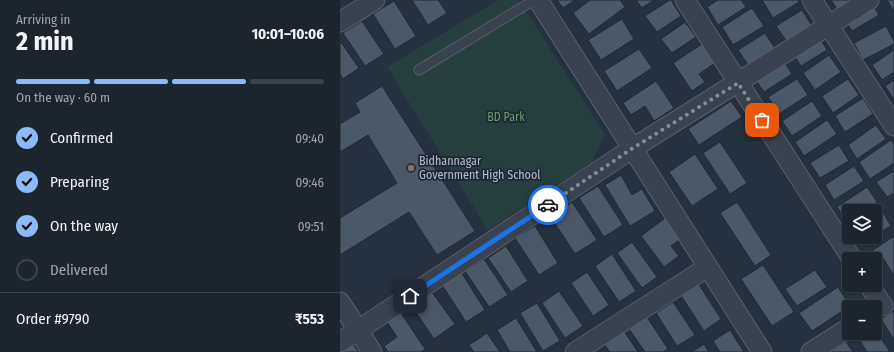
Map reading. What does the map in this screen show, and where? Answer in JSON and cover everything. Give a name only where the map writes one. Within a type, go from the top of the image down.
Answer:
[{"type":"street","points":[[340,22],[375,0]]},
{"type":"street","points":[[538,0],[762,352]]},
{"type":"street","points":[[684,0],[847,252]]},
{"type":"street","points":[[812,0],[894,126]]},
{"type":"street","points":[[340,342],[633,148],[869,0]]},
{"type":"street","points":[[575,352],[708,267]]},
{"type":"street","points":[[874,292],[884,305]]},
{"type":"street","points":[[340,302],[372,352]]},
{"type":"street","points":[[811,352],[842,332]]},
{"type":"lane","points":[[419,70],[534,0]]},
{"type":"green space","name":"BD Park","points":[[498,0],[519,0],[605,135],[592,162],[488,230],[387,67]]},
{"type":"building","points":[[412,0],[438,0],[447,13],[428,25]]},
{"type":"building","points":[[557,0],[575,0],[563,8]]},
{"type":"building","points":[[590,0],[620,0],[625,7],[589,34],[573,13]]},
{"type":"building","points":[[636,0],[654,0],[642,8]]},
{"type":"building","points":[[670,0],[681,16],[657,32],[645,16]]},
{"type":"building","points":[[718,0],[741,0],[746,7],[718,25],[707,7]]},
{"type":"building","points":[[762,0],[798,0],[799,2],[773,18]]},
{"type":"building","points":[[831,0],[851,0],[837,9]]},
{"type":"building","points":[[887,0],[894,0],[894,11]]},
{"type":"building","points":[[394,1],[416,36],[395,49],[373,14]]},
{"type":"building","points":[[871,2],[879,15],[852,31],[844,18]]},
{"type":"building","points":[[752,8],[764,26],[733,45],[722,27]]},
{"type":"building","points":[[802,10],[812,26],[787,42],[776,26]]},
{"type":"building","points":[[622,19],[634,39],[601,60],[588,40]]},
{"type":"building","points":[[362,21],[384,54],[365,66],[343,33]]},
{"type":"building","points":[[685,22],[696,37],[672,53],[661,39]]},
{"type":"building","points":[[886,26],[894,41],[894,44],[863,60],[854,43]]},
{"type":"building","points":[[765,33],[776,50],[749,66],[738,50]]},
{"type":"building","points":[[818,35],[827,50],[801,66],[792,52]]},
{"type":"building","points":[[340,41],[359,68],[343,79],[340,74]]},
{"type":"building","points":[[702,44],[715,63],[699,74],[705,82],[692,91],[673,63]]},
{"type":"building","points":[[639,49],[652,68],[617,91],[604,71]]},
{"type":"building","points":[[894,50],[894,72],[882,80],[872,65]]},
{"type":"building","points":[[829,55],[841,72],[815,90],[803,73]]},
{"type":"building","points":[[782,58],[792,74],[764,92],[753,76]]},
{"type":"building","points":[[797,79],[808,95],[779,114],[768,97]]},
{"type":"building","points":[[848,79],[859,95],[833,113],[822,96]]},
{"type":"building","points":[[894,80],[894,100],[885,86]]},
{"type":"building","points":[[656,81],[674,108],[654,121],[645,106],[631,115],[623,103]]},
{"type":"building","name":"Bidhannagar Government High School","points":[[382,86],[475,231],[437,255],[409,212],[340,255],[340,218],[397,183],[368,135],[340,152],[340,124],[360,112],[355,103]]},
{"type":"building","points":[[863,98],[873,114],[845,132],[835,116]]},
{"type":"building","points":[[731,101],[742,117],[699,145],[688,129]]},
{"type":"building","points":[[812,101],[822,116],[792,136],[782,121]]},
{"type":"building","points":[[827,120],[837,134],[804,156],[795,142]]},
{"type":"building","points":[[876,125],[886,139],[857,159],[848,145]]},
{"type":"building","points":[[891,140],[894,144],[894,163],[870,179],[859,162]]},
{"type":"building","points":[[720,142],[747,183],[730,194],[703,153]]},
{"type":"building","points":[[839,145],[849,161],[820,178],[810,163]]},
{"type":"building","points":[[695,154],[718,189],[692,206],[669,172]]},
{"type":"building","points":[[854,166],[864,181],[834,200],[825,185]]},
{"type":"building","points":[[894,171],[894,193],[887,197],[876,182]]},
{"type":"building","points":[[621,175],[632,195],[642,189],[655,211],[630,226],[605,185]]},
{"type":"building","points":[[598,186],[623,225],[604,237],[579,198]]},
{"type":"building","points":[[867,187],[877,202],[874,204],[842,204],[842,214],[837,207]]},
{"type":"building","points":[[572,202],[597,240],[575,254],[550,216]]},
{"type":"building","points":[[737,202],[771,255],[755,266],[720,213]]},
{"type":"building","points":[[882,211],[891,226],[882,231]]},
{"type":"building","points":[[665,218],[681,239],[671,246],[679,256],[664,267],[641,236]]},
{"type":"building","points":[[535,226],[558,263],[539,275],[515,238]]},
{"type":"building","points":[[894,236],[894,276],[882,259],[882,252],[870,252]]},
{"type":"building","points":[[632,242],[657,277],[642,288],[617,253]]},
{"type":"building","points":[[506,246],[528,281],[511,292],[488,258]]},
{"type":"building","points":[[612,254],[636,291],[619,302],[595,266]]},
{"type":"building","points":[[484,259],[508,295],[489,307],[465,271]]},
{"type":"building","points":[[763,265],[794,312],[772,326],[741,279]]},
{"type":"building","points":[[815,270],[827,287],[797,306],[785,289]]},
{"type":"building","points":[[461,272],[485,310],[466,322],[442,285]]},
{"type":"building","points":[[587,272],[609,305],[593,316],[571,283]]},
{"type":"building","points":[[698,283],[721,319],[704,331],[680,294]]},
{"type":"building","points":[[838,287],[846,300],[842,300],[842,311],[812,331],[799,313]]},
{"type":"building","points":[[431,291],[455,324],[434,339],[411,305]]},
{"type":"building","points":[[559,291],[583,326],[565,338],[542,303]]},
{"type":"building","points":[[673,302],[695,335],[677,346],[656,313]]},
{"type":"building","points":[[537,303],[560,341],[543,351],[520,313]]},
{"type":"building","points":[[894,311],[894,340],[882,321],[882,318]]},
{"type":"building","points":[[401,313],[425,349],[421,352],[388,352],[384,346],[397,337],[387,322]]},
{"type":"building","points":[[647,317],[668,349],[663,352],[645,352],[629,329]]},
{"type":"building","points":[[516,318],[537,352],[510,352],[497,330]]},
{"type":"building","points":[[730,330],[744,352],[720,352],[713,341]]},
{"type":"building","points":[[624,331],[638,352],[610,352],[604,344]]},
{"type":"building","points":[[487,333],[500,352],[474,352],[469,345]]},
{"type":"building","points":[[860,340],[882,340],[890,352],[867,352]]},
{"type":"building","points":[[350,341],[359,352],[340,352],[340,347]]},
{"type":"building","points":[[846,342],[853,352],[830,352]]},
{"type":"building","points":[[704,344],[709,352],[692,352]]},
{"type":"way so far","points":[[548,205],[633,148],[738,83],[762,120]]},
{"type":"place","name":"Bidhannagar Government High School","points":[[411,168]]},
{"type":"route","points":[[410,296],[548,205]]}]
